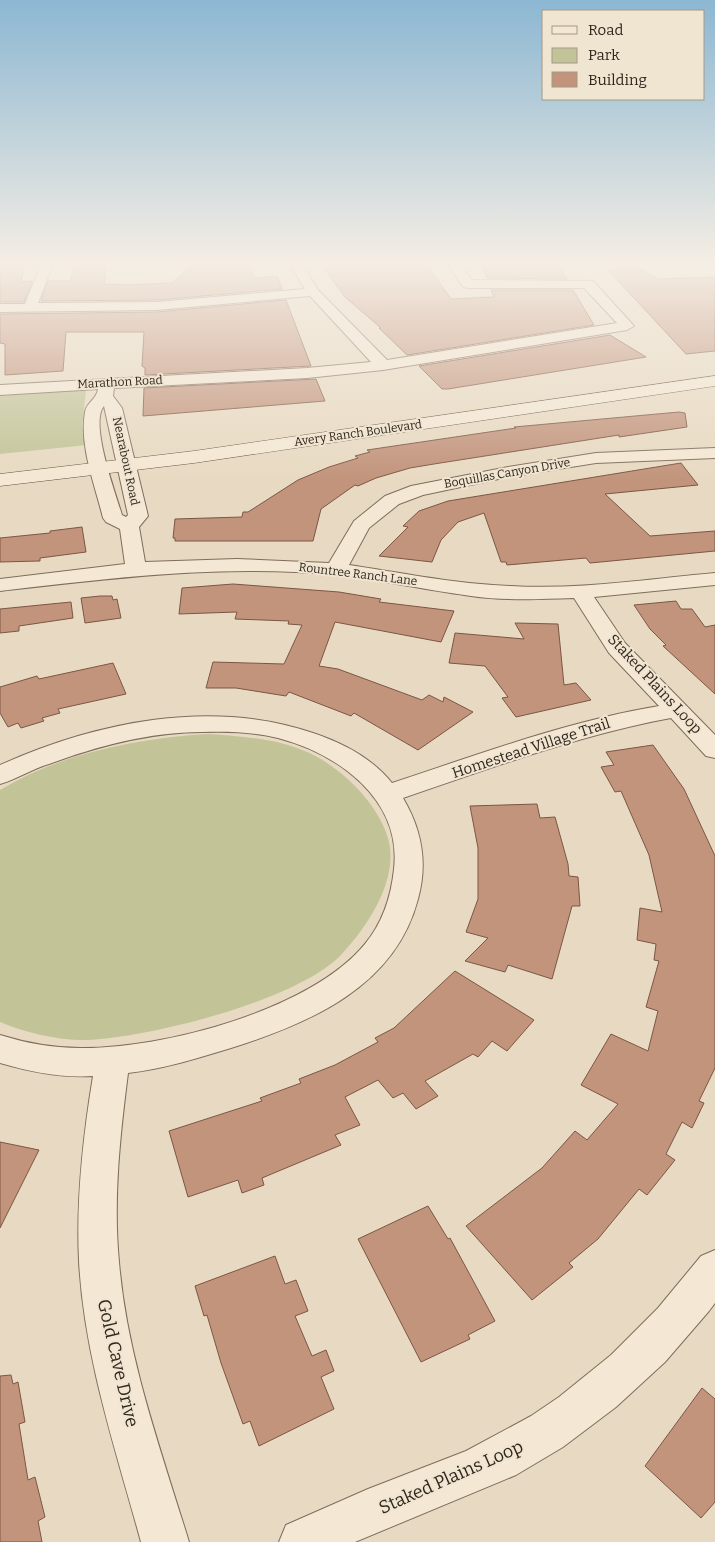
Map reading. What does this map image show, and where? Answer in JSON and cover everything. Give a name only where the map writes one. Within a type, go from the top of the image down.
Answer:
[{"type":"main road","name":"Avery Ranch Boulevard","points":[[0,480],[99,463],[715,369]]},
{"type":"main road","name":"Avery Ranch Boulevard","points":[[126,459],[715,381]]},
{"type":"main road","name":"Avery Ranch Boulevard","points":[[0,466],[99,463]]},
{"type":"street","points":[[355,336],[383,365]]},
{"type":"street","name":"Marathon Road","points":[[0,390],[106,390],[307,373],[383,365],[564,336]]},
{"type":"street","name":"Nearabout Road","points":[[106,390],[114,408],[138,516],[129,526],[113,518],[91,433],[92,409],[106,390]]},
{"type":"street","name":"Boquillas Canyon Drive","points":[[336,569],[361,525],[392,500],[418,490],[596,458],[715,453]]},
{"type":"street","name":"Nearabout Road","points":[[129,526],[136,570]]},
{"type":"street","name":"Rountree Ranch Lane","points":[[0,585],[136,570],[229,565],[336,569],[473,590],[512,593],[580,592],[715,579]]},
{"type":"street","name":"Staked Plains Loop","points":[[580,592],[617,648],[715,750]]},
{"type":"street","name":"Homestead Village Trail","points":[[387,794],[544,742],[619,720],[677,710]]},
{"type":"street","points":[[0,775],[57,751],[177,725],[208,723],[253,726],[288,733],[317,742],[349,760],[372,777],[387,794],[403,821],[409,848],[409,884],[400,914],[380,949],[358,971],[327,995],[283,1017],[197,1045],[114,1060],[60,1062],[11,1053],[0,1049]]},
{"type":"street","name":"Gold Cave Drive","points":[[114,1060],[105,1113],[97,1229],[102,1291],[114,1359],[165,1542]]},
{"type":"street","name":"Staked Plains Loop","points":[[303,1542],[368,1512],[453,1480],[517,1450],[572,1416],[621,1377],[711,1283]]},
{"type":"green space","points":[[86,391],[82,426],[87,445],[0,454],[0,396]]},
{"type":"green space","points":[[208,734],[264,740],[305,751],[326,762],[339,772],[369,802],[387,834],[391,857],[389,873],[378,904],[360,932],[340,956],[319,972],[290,988],[257,1002],[184,1024],[115,1037],[77,1040],[43,1036],[0,1022],[0,790],[48,766],[74,757],[155,739]]},
{"type":"building","points":[[0,336],[66,336],[63,371],[5,375],[5,344],[0,343]]},
{"type":"building","points":[[144,336],[300,336],[311,366],[145,375],[145,368],[142,366]]},
{"type":"building","points":[[387,336],[526,336],[407,355]]},
{"type":"building","points":[[604,336],[612,336],[646,357],[448,389],[442,389],[419,366]]},
{"type":"building","points":[[669,336],[715,336],[715,351],[686,354]]},
{"type":"building","points":[[316,379],[325,401],[143,416],[144,388]]},
{"type":"building","points":[[685,413],[687,427],[619,437],[619,435],[410,468],[376,478],[358,486],[355,485],[321,509],[313,541],[175,541],[175,538],[173,538],[175,519],[242,517],[243,512],[248,512],[298,480],[329,467],[358,458],[355,456],[370,452],[367,450],[516,428],[514,427]]},
{"type":"building","points":[[681,463],[698,485],[605,494],[650,536],[715,531],[715,551],[590,563],[586,558],[507,565],[506,562],[501,562],[484,513],[458,522],[441,540],[432,562],[379,556],[408,527],[403,526],[419,511],[448,501]]},
{"type":"building","points":[[82,527],[86,552],[40,558],[40,561],[0,562],[0,538],[50,533],[50,531]]},
{"type":"building","points":[[233,584],[339,592],[381,599],[379,602],[454,611],[441,642],[335,622],[319,666],[338,669],[422,700],[429,695],[443,702],[444,697],[473,712],[418,750],[354,713],[351,716],[289,692],[286,696],[236,688],[206,688],[213,662],[284,664],[302,625],[288,624],[289,621],[235,619],[237,612],[179,614],[182,588]]},
{"type":"building","points":[[112,596],[113,600],[117,599],[121,618],[85,623],[81,598]]},
{"type":"building","points":[[676,601],[681,609],[692,609],[705,627],[715,625],[715,694],[663,646],[666,645],[650,629],[634,605]]},
{"type":"building","points":[[71,602],[73,618],[19,626],[19,631],[0,633],[0,609]]},
{"type":"building","points":[[515,623],[558,624],[564,685],[576,683],[591,700],[516,717],[502,698],[508,697],[485,666],[449,663],[455,633],[524,639]]},
{"type":"building","points":[[113,663],[126,694],[58,709],[60,713],[42,718],[44,721],[21,728],[18,723],[8,727],[0,713],[0,687],[37,676],[39,679]]},
{"type":"building","points":[[653,745],[684,789],[715,856],[715,1068],[699,1101],[704,1103],[692,1128],[682,1122],[666,1154],[675,1160],[647,1195],[639,1189],[598,1239],[569,1263],[573,1267],[532,1300],[466,1226],[542,1168],[575,1131],[587,1140],[618,1104],[581,1085],[611,1034],[648,1051],[658,1011],[646,1007],[659,961],[654,960],[656,944],[637,940],[640,908],[662,912],[649,855],[621,791],[615,792],[601,767],[614,765],[606,752]]},
{"type":"building","points":[[537,804],[540,818],[555,817],[568,864],[569,876],[578,877],[580,906],[572,906],[552,979],[508,965],[505,972],[465,961],[488,938],[466,932],[478,899],[478,848],[470,806]]},
{"type":"building","points":[[455,971],[534,1020],[507,1051],[492,1041],[478,1057],[473,1054],[425,1081],[438,1096],[416,1109],[403,1093],[393,1098],[378,1080],[345,1097],[360,1125],[335,1135],[341,1145],[262,1178],[264,1185],[242,1193],[238,1180],[188,1197],[169,1131],[262,1101],[260,1098],[301,1083],[299,1079],[335,1065],[378,1042],[375,1038],[394,1028]]},
{"type":"building","points":[[0,1142],[39,1150],[0,1228]]},
{"type":"building","points":[[428,1206],[448,1239],[450,1238],[495,1321],[468,1335],[470,1339],[421,1362],[358,1239]]},
{"type":"building","points":[[275,1256],[285,1284],[296,1280],[308,1311],[295,1316],[312,1356],[326,1350],[334,1371],[321,1377],[334,1409],[259,1446],[250,1421],[243,1424],[221,1363],[207,1315],[204,1316],[195,1286]]},
{"type":"building","points":[[11,1375],[13,1384],[18,1382],[25,1422],[19,1424],[28,1480],[35,1477],[45,1517],[38,1521],[42,1542],[0,1542],[0,1376]]},
{"type":"building","points":[[702,1388],[715,1399],[715,1502],[701,1518],[645,1466]]}]
